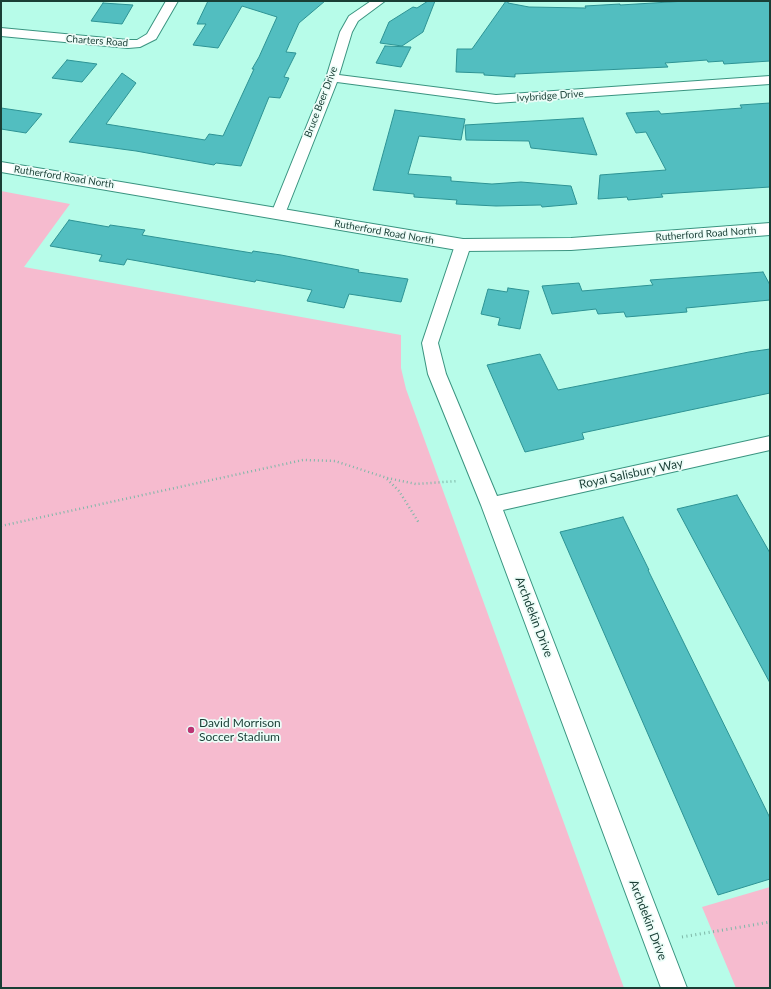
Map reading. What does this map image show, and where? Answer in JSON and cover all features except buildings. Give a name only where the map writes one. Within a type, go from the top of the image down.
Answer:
[{"type":"street","name":"Charters Road","points":[[1,32],[128,44],[140,42],[152,36],[172,1]]},
{"type":"street","name":"Bruce Beer Drive","points":[[278,214],[332,78],[346,32],[353,19],[380,1]]},
{"type":"street","name":"Ivybridge Drive","points":[[332,78],[496,99],[770,80]]},
{"type":"street","name":"Rutherford Road North","points":[[1,167],[463,245],[571,244],[770,229]]},
{"type":"street","name":"Archdekin Drive","points":[[463,245],[430,343],[437,374],[481,479],[674,988]]},
{"type":"street","name":"Royal Salisbury Way","points":[[491,505],[770,444]]},
{"type":"path","points":[[1,526],[303,460],[335,461],[386,478],[416,484],[481,479]]},
{"type":"path","points":[[386,478],[399,491],[419,523]]},
{"type":"path","points":[[656,942],[770,922]]},
{"type":"shaded area","points":[[1,191],[70,204],[24,267],[401,335],[401,368],[406,389],[624,988],[1,988]]},
{"type":"shaded area","points":[[770,887],[770,988],[736,988],[702,907]]},
{"type":"place","name":"David Morrison Soccer Stadium","points":[[191,730]]}]
